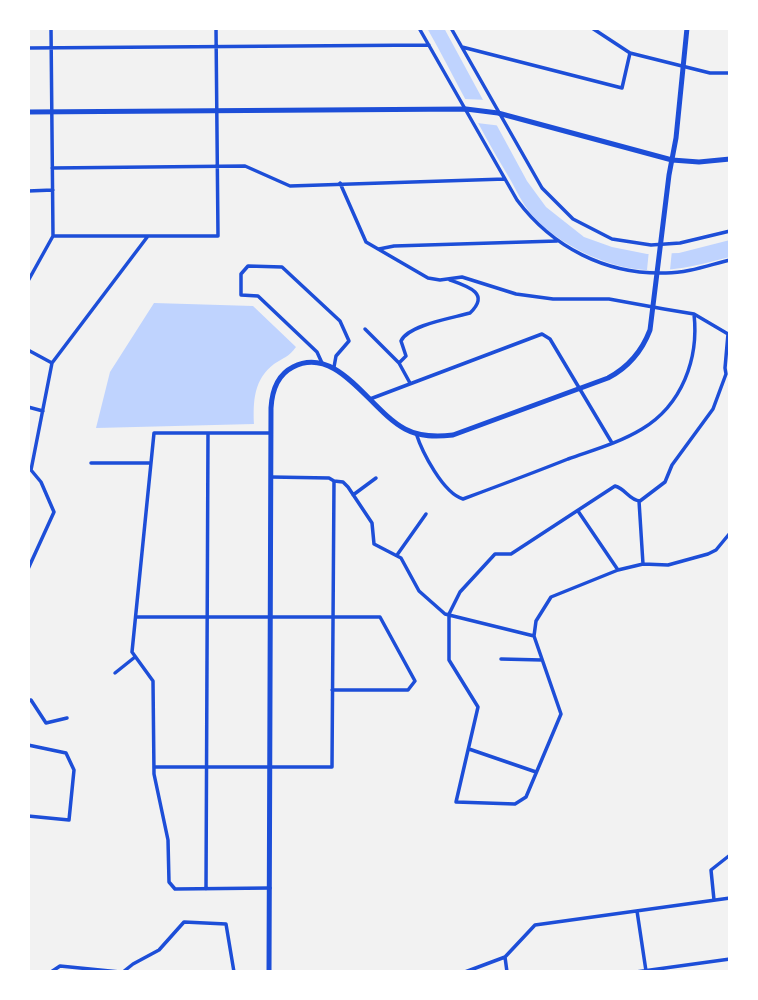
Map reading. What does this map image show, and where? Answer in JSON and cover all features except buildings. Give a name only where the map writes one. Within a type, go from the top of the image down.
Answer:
[{"type":"street","points":[[28,281],[54,236],[51,28]]},
{"type":"street","points":[[54,236],[218,236],[216,28]]},
{"type":"street","points":[[419,28],[468,109],[505,179],[529,215],[558,241],[577,253],[610,267],[678,272],[730,260]]},
{"type":"street","points":[[451,28],[542,188],[573,219],[612,239],[661,246],[730,231]]},
{"type":"street","points":[[592,28],[630,53],[710,73],[730,73]]},
{"type":"street","points":[[270,972],[272,395],[287,370],[305,362],[322,363],[334,367],[402,427],[428,436],[453,435],[617,373],[633,359],[647,339],[654,307],[687,28]]},
{"type":"street","points":[[28,48],[429,45]]},
{"type":"street","points":[[462,47],[622,88],[630,53]]},
{"type":"street","points":[[28,112],[468,109],[498,113],[672,160],[699,162],[730,159]]},
{"type":"street","points":[[52,168],[245,166],[290,186],[505,179]]},
{"type":"street","points":[[340,183],[353,208],[362,236],[377,250],[428,278],[462,277],[516,294],[553,299],[609,299],[694,314],[729,334],[728,374],[713,409],[672,465],[668,478],[646,499],[639,501],[615,486],[511,554],[495,554],[460,592],[449,614],[450,660],[478,707],[456,802],[515,804],[526,797],[561,714],[534,636],[536,621],[551,597],[618,570],[643,564],[668,565],[708,554],[716,550],[730,533]]},
{"type":"street","points":[[28,191],[53,190]]},
{"type":"street","points":[[28,569],[54,512],[41,482],[30,470],[52,363],[148,236]]},
{"type":"street","points":[[377,250],[394,246],[558,241]]},
{"type":"street","points":[[322,363],[317,352],[258,296],[241,295],[241,274],[248,266],[282,267],[340,321],[349,341],[336,356],[334,367]]},
{"type":"street","points":[[399,363],[406,356],[401,341],[406,334],[470,313],[478,304],[474,290],[447,279]]},
{"type":"street","points":[[416,433],[422,451],[453,496],[463,499],[612,443],[644,428],[659,417],[681,389],[688,374],[695,345],[694,314]]},
{"type":"street","points":[[365,329],[399,363],[410,384]]},
{"type":"street","points":[[370,399],[542,334],[550,339],[612,443]]},
{"type":"street","points":[[28,350],[52,363]]},
{"type":"street","points":[[28,407],[43,411]]},
{"type":"street","points":[[270,888],[175,889],[169,882],[169,840],[154,767],[153,681],[132,652],[154,433],[271,433]]},
{"type":"street","points":[[206,889],[208,433]]},
{"type":"street","points":[[91,463],[151,463]]},
{"type":"street","points":[[271,477],[329,478],[343,482],[372,523],[374,544],[397,555],[419,591],[438,609],[534,636]]},
{"type":"street","points":[[353,495],[376,478]]},
{"type":"street","points":[[154,767],[332,767],[334,481]]},
{"type":"street","points":[[639,501],[643,564]]},
{"type":"street","points":[[578,511],[618,570]]},
{"type":"street","points":[[397,555],[426,514]]},
{"type":"street","points":[[28,547],[37,549]]},
{"type":"street","points":[[135,617],[380,617],[415,681],[408,690],[332,690]]},
{"type":"street","points":[[115,673],[135,657]]},
{"type":"street","points":[[501,659],[542,660]]},
{"type":"street","points":[[28,701],[31,700],[46,723],[67,718]]},
{"type":"street","points":[[28,745],[66,753],[74,770],[69,820],[28,816]]},
{"type":"street","points":[[468,749],[536,772]]},
{"type":"street","points":[[714,900],[711,870],[730,855]]},
{"type":"street","points":[[465,972],[505,957],[535,925],[730,898]]},
{"type":"street","points":[[637,911],[646,971]]},
{"type":"street","points":[[51,972],[60,966],[121,972],[159,950],[184,922],[226,924],[234,972]]},
{"type":"street","points":[[505,957],[508,972]]},
{"type":"street","points":[[636,972],[730,959]]},
{"type":"water","points":[[427,28],[444,28],[527,181],[546,207],[584,237],[612,247],[647,254],[679,253],[730,240],[730,257],[678,269],[645,270],[615,265],[599,259],[555,236],[542,226],[522,201]]},
{"type":"water","points":[[154,303],[253,306],[296,347],[262,376],[255,399],[254,424],[96,428],[110,372]]},
{"type":"pier","points":[[464,99],[488,100],[502,126],[477,123]]},
{"type":"pier","points":[[649,250],[672,250],[670,270],[647,270]]}]
